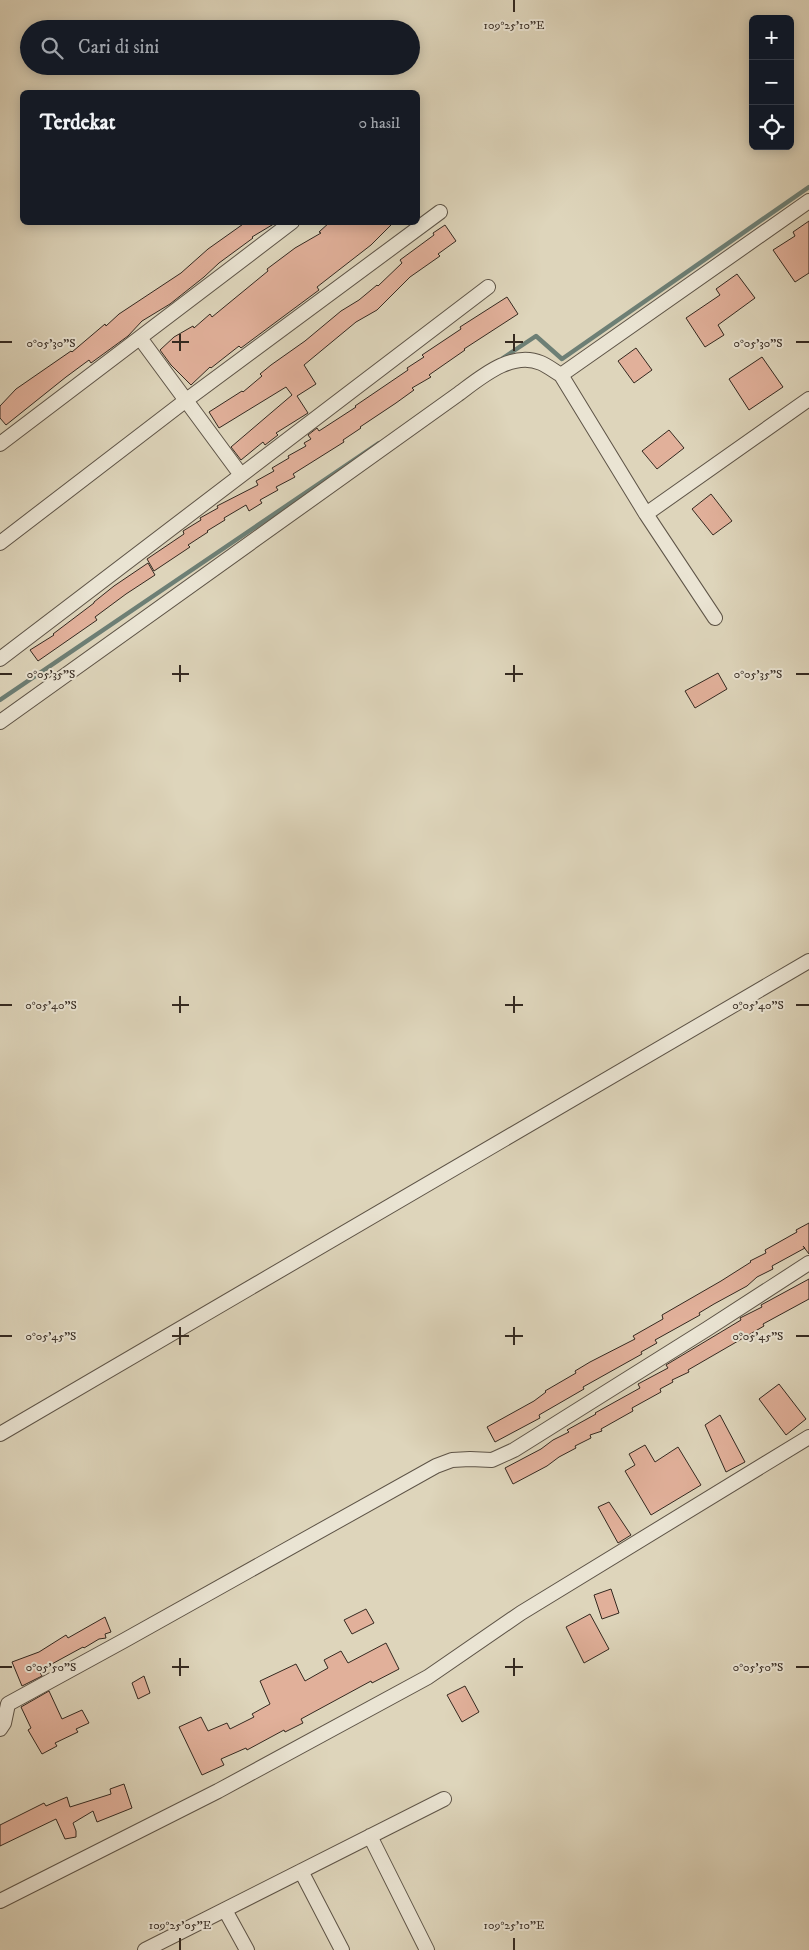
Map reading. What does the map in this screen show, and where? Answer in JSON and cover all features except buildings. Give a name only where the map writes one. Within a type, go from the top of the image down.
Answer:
[{"type":"street","points":[[561,375],[809,201]]},
{"type":"street","points":[[0,543],[185,401],[440,212]]},
{"type":"street","points":[[0,444],[288,225]]},
{"type":"street","points":[[0,659],[488,287]]},
{"type":"street","points":[[140,338],[241,475]]},
{"type":"street","points":[[0,722],[497,367],[527,360],[539,362],[561,375],[646,514],[715,618]]},
{"type":"street","points":[[646,514],[809,398]]},
{"type":"street","points":[[0,1434],[809,961]]},
{"type":"street","points":[[0,1729],[4,1723],[8,1704],[436,1466],[452,1460],[492,1460],[514,1450],[809,1263]]},
{"type":"street","points":[[0,1901],[218,1791],[428,1677],[521,1613],[809,1437]]},
{"type":"street","points":[[149,1949],[444,1799]]},
{"type":"street","points":[[370,1836],[427,1950]]},
{"type":"street","points":[[302,1871],[342,1950]]},
{"type":"street","points":[[225,1910],[247,1950]]},
{"type":"waterway","points":[[503,358],[536,336],[562,359],[809,187]]},
{"type":"waterway","points":[[0,700],[379,443]]}]
